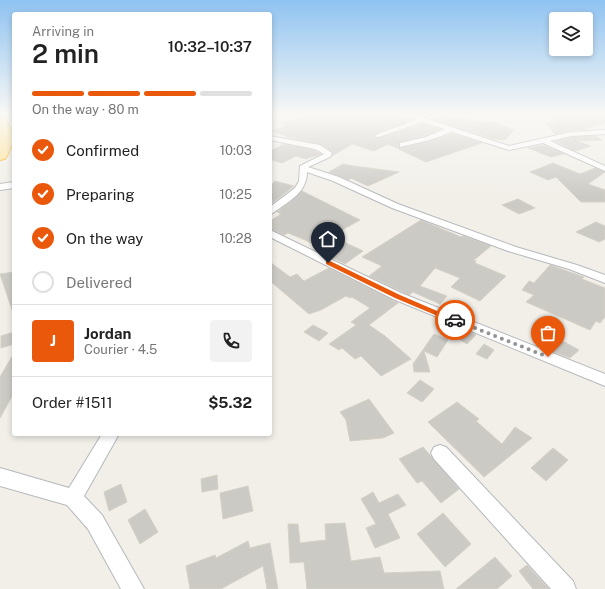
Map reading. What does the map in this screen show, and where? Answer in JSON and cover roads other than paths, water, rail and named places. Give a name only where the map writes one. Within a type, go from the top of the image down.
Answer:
[{"type":"highway","points":[[0,156],[7,141]]},
{"type":"street","points":[[272,209],[299,189],[302,181],[303,168],[306,165],[327,155],[328,153],[317,148],[286,141]]},
{"type":"street","points":[[402,145],[417,141]]},
{"type":"street","points":[[487,141],[505,148],[537,141]]},
{"type":"street","points":[[546,141],[605,169]]},
{"type":"street","points":[[303,168],[336,179],[395,206],[512,249],[573,267],[605,279]]},
{"type":"street","points":[[0,187],[12,185]]},
{"type":"street","points":[[272,234],[397,296],[605,380]]},
{"type":"street","points":[[73,498],[110,436]]},
{"type":"street","points":[[440,453],[565,589]]},
{"type":"street","points":[[0,477],[73,498],[95,522],[133,589]]}]
